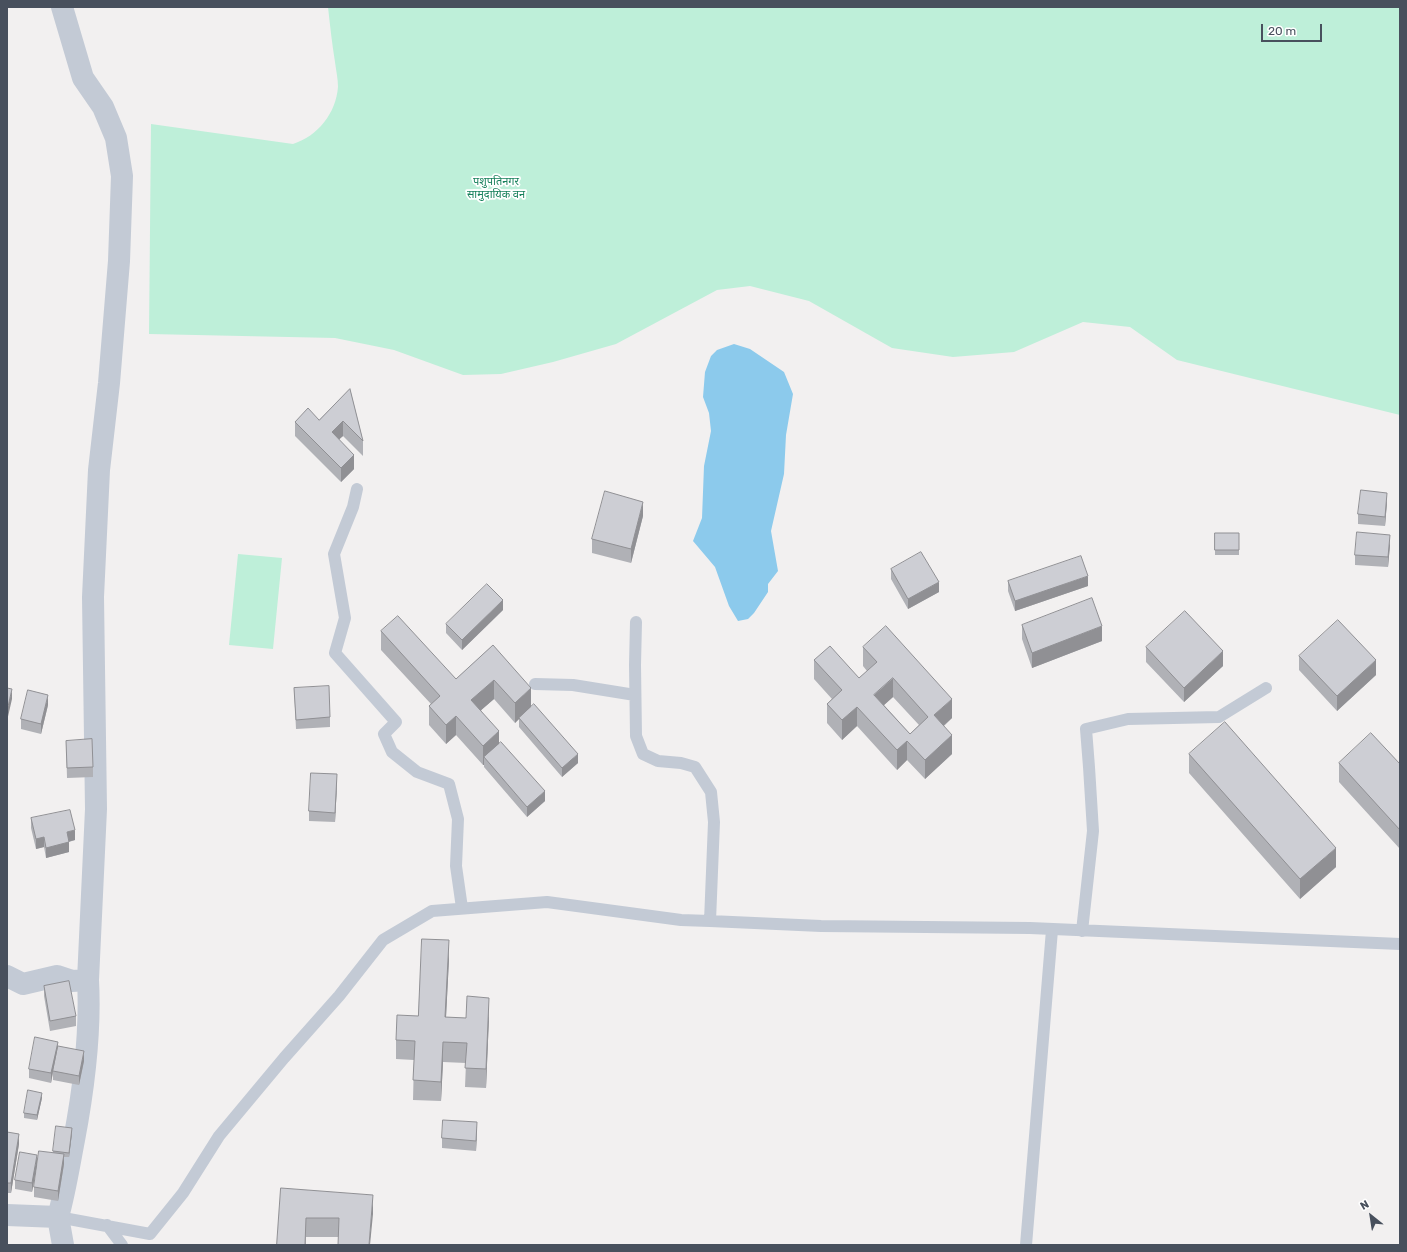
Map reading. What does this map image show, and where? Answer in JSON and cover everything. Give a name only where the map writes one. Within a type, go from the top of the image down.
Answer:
[{"type":"street","points":[[62,7],[83,78],[103,107],[116,138],[122,176],[119,261],[109,383],[99,470],[94,589],[96,809],[88,980],[90,1004],[88,1050],[78,1120],[64,1195],[58,1218],[63,1245]]},
{"type":"street","points":[[7,976],[23,984],[57,976],[72,981],[88,980]]},
{"type":"street","points":[[7,1215],[58,1218]]},
{"type":"lane","points":[[357,489],[353,507],[334,554],[345,618],[335,653],[396,722],[384,734],[392,752],[417,772],[449,784],[458,819],[456,866],[462,908]]},
{"type":"lane","points":[[636,622],[636,736],[643,754],[658,761],[681,763],[695,767],[711,792],[714,822],[710,921]]},
{"type":"lane","points":[[535,684],[573,685],[635,695]]},
{"type":"lane","points":[[1082,931],[1093,831],[1086,729],[1128,719],[1220,717],[1266,688]]},
{"type":"lane","points":[[58,1218],[107,1225],[150,1234],[183,1193],[218,1136],[339,996],[383,940],[432,911],[547,902],[681,920],[820,926],[1082,931],[1400,944]]},
{"type":"lane","points":[[1026,1245],[1052,930]]},
{"type":"lane","points":[[107,1225],[122,1245]]},
{"type":"green space","name":"पशुपतिनगर सामुदायिक वन","points":[[328,7],[1400,7],[1400,415],[1177,360],[1130,327],[1083,322],[1014,352],[953,357],[892,348],[809,301],[750,286],[717,290],[616,344],[553,362],[501,374],[463,375],[394,350],[335,338],[149,334],[151,124],[293,144],[310,135],[324,122],[334,106],[337,97],[338,87]]},
{"type":"green space","points":[[238,554],[282,558],[273,649],[229,645]]},
{"type":"water","points":[[734,344],[750,349],[784,372],[793,394],[786,435],[784,474],[771,531],[778,571],[768,584],[768,592],[754,613],[748,619],[738,621],[729,606],[715,567],[693,541],[702,518],[704,466],[711,431],[709,413],[703,397],[705,372],[711,356],[717,350]]},
{"type":"building","points":[[350,389],[363,441],[343,421],[332,432],[354,455],[341,468],[295,422],[308,408],[319,420]]},
{"type":"building","points":[[1361,490],[1387,493],[1385,517],[1358,514]]},
{"type":"building","points":[[605,491],[643,502],[631,549],[592,539]]},
{"type":"building","points":[[1357,532],[1390,535],[1388,557],[1355,555]]},
{"type":"building","points":[[1215,533],[1239,533],[1239,550],[1215,550]]},
{"type":"building","points":[[921,552],[939,582],[908,599],[891,569]]},
{"type":"building","points":[[1081,556],[1088,576],[1015,601],[1008,581]]},
{"type":"building","points":[[487,584],[503,600],[462,640],[446,624]]},
{"type":"building","points":[[1092,598],[1102,626],[1032,653],[1022,625]]},
{"type":"building","points":[[1185,611],[1223,651],[1184,688],[1146,647]]},
{"type":"building","points":[[398,616],[456,679],[493,645],[531,688],[515,703],[494,680],[471,700],[499,731],[483,746],[456,716],[446,725],[429,706],[440,696],[381,631]]},
{"type":"building","points":[[1338,620],[1376,660],[1337,696],[1299,656]]},
{"type":"building","points":[[886,626],[952,699],[934,715],[952,735],[925,760],[907,741],[897,750],[857,707],[842,720],[827,704],[842,690],[814,660],[830,646],[859,678],[877,662],[863,647]],"holes":[[[893,678],[928,717],[910,734],[874,695]]]},
{"type":"building","points":[[329,686],[330,717],[296,720],[294,688]]},
{"type":"building","points":[[7,688],[12,689],[7,711]]},
{"type":"building","points":[[28,690],[48,695],[41,724],[21,719]]},
{"type":"building","points":[[534,704],[578,754],[562,768],[519,718]]},
{"type":"building","points":[[1225,722],[1336,848],[1300,879],[1189,754]]},
{"type":"building","points":[[1371,733],[1400,764],[1400,830],[1339,763]]},
{"type":"building","points":[[92,739],[93,767],[67,768],[66,741]]},
{"type":"building","points":[[501,742],[545,791],[527,807],[484,757]]},
{"type":"building","points":[[311,773],[337,774],[335,813],[309,811]]},
{"type":"building","points":[[70,810],[75,830],[67,832],[69,842],[46,848],[44,837],[36,839],[31,818]]},
{"type":"building","points":[[422,939],[449,940],[445,1017],[466,1018],[467,996],[489,998],[486,1069],[465,1068],[467,1043],[443,1042],[441,1082],[413,1080],[415,1041],[396,1040],[397,1015],[418,1016]]},
{"type":"building","points":[[69,981],[76,1016],[50,1021],[44,986]]},
{"type":"building","points":[[35,1037],[58,1042],[51,1073],[29,1069]]},
{"type":"building","points":[[58,1046],[84,1051],[79,1076],[53,1071]]},
{"type":"building","points":[[28,1090],[42,1093],[37,1115],[24,1113]]},
{"type":"building","points":[[443,1120],[477,1122],[476,1141],[442,1138]]},
{"type":"building","points":[[56,1126],[72,1128],[69,1153],[53,1151]]},
{"type":"building","points":[[7,1132],[19,1134],[11,1183],[7,1183]]},
{"type":"building","points":[[39,1151],[64,1154],[58,1191],[34,1187]]},
{"type":"building","points":[[20,1152],[37,1155],[32,1183],[15,1180]]},
{"type":"building","points":[[281,1188],[373,1195],[369,1245],[338,1245],[339,1218],[306,1218],[305,1245],[277,1245]]}]
